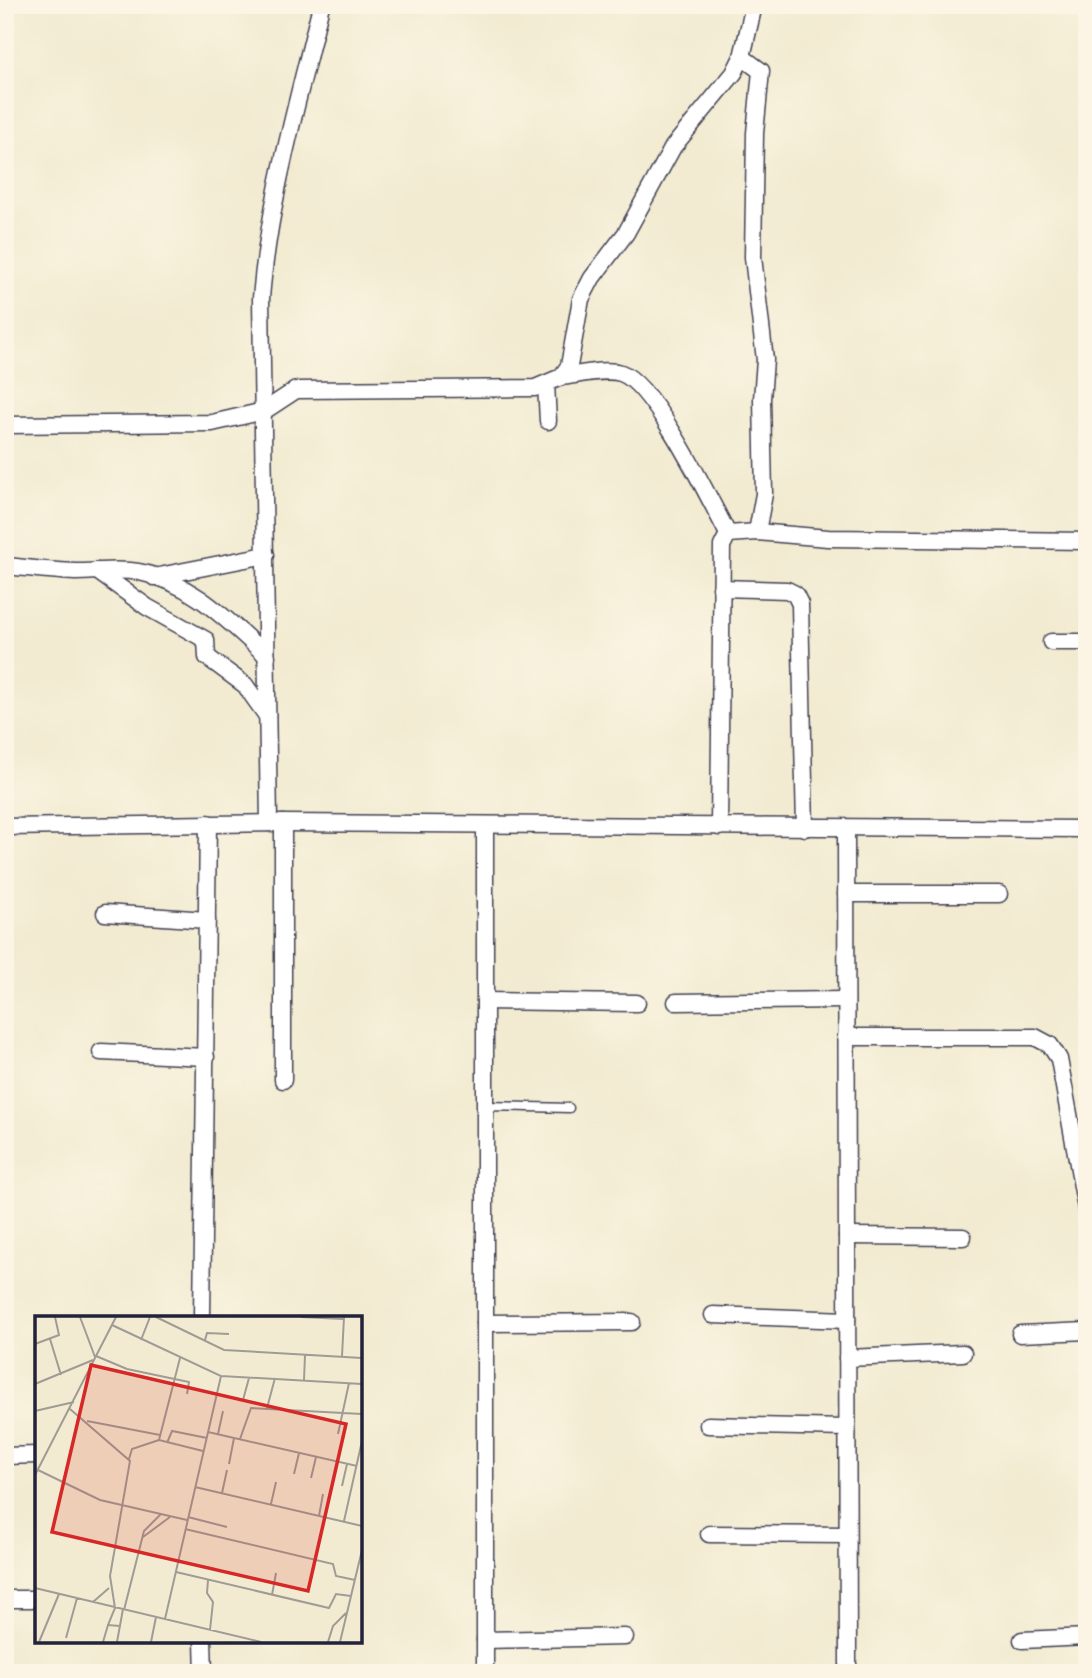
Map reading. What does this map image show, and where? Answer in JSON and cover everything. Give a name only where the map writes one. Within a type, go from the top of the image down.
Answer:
[{"type":"street","points":[[283,1080],[276,823],[268,717],[261,298],[264,254],[321,5]]},
{"type":"street","points":[[561,377],[569,366],[581,299],[592,278],[626,233],[673,147],[727,83],[742,57],[754,5]]},
{"type":"street","points":[[742,57],[761,71],[755,133],[753,257],[765,360],[762,399],[764,494],[757,532]]},
{"type":"street","points":[[5,425],[212,422],[264,411],[296,390],[535,388],[561,377],[618,372],[633,379],[676,438],[728,534]]},
{"type":"street","points":[[546,384],[548,421]]},
{"type":"street","points":[[728,534],[757,532],[828,538],[1087,541]]},
{"type":"street","points":[[719,827],[722,546],[728,534]]},
{"type":"street","points":[[154,577],[266,555]]},
{"type":"street","points":[[5,566],[139,572],[154,577],[194,594],[219,611],[267,656]]},
{"type":"street","points":[[97,571],[147,607],[206,640],[207,657],[245,685],[268,717]]},
{"type":"street","points":[[721,588],[787,590],[795,594],[800,604],[805,828]]},
{"type":"street","points":[[1051,642],[1087,642]]},
{"type":"street","points":[[5,827],[276,823],[1087,829]]},
{"type":"street","points":[[202,1316],[208,824]]},
{"type":"street","points":[[485,825],[485,1673]]},
{"type":"street","points":[[846,828],[848,1673]]},
{"type":"street","points":[[846,894],[999,894]]},
{"type":"street","points":[[105,913],[207,920]]},
{"type":"street","points":[[676,1002],[846,1000]]},
{"type":"street","points":[[485,1001],[637,1003]]},
{"type":"street","points":[[846,1037],[1035,1037],[1050,1045],[1059,1059],[1083,1164],[1087,1213]]},
{"type":"street","points":[[101,1052],[206,1057]]},
{"type":"street","points":[[847,1236],[963,1237]]},
{"type":"street","points":[[713,1315],[847,1320]]},
{"type":"street","points":[[485,1323],[632,1322]]},
{"type":"street","points":[[1020,1334],[1087,1331]]},
{"type":"street","points":[[847,1358],[963,1353]]},
{"type":"street","points":[[708,1425],[847,1428]]},
{"type":"street","points":[[5,1456],[35,1455]]},
{"type":"street","points":[[709,1534],[847,1535]]},
{"type":"street","points":[[5,1599],[35,1599]]},
{"type":"street","points":[[485,1640],[625,1637]]},
{"type":"street","points":[[1021,1640],[1087,1637]]},
{"type":"street","points":[[203,1643],[204,1673]]},
{"type":"lane","points":[[485,1106],[569,1108]]}]
